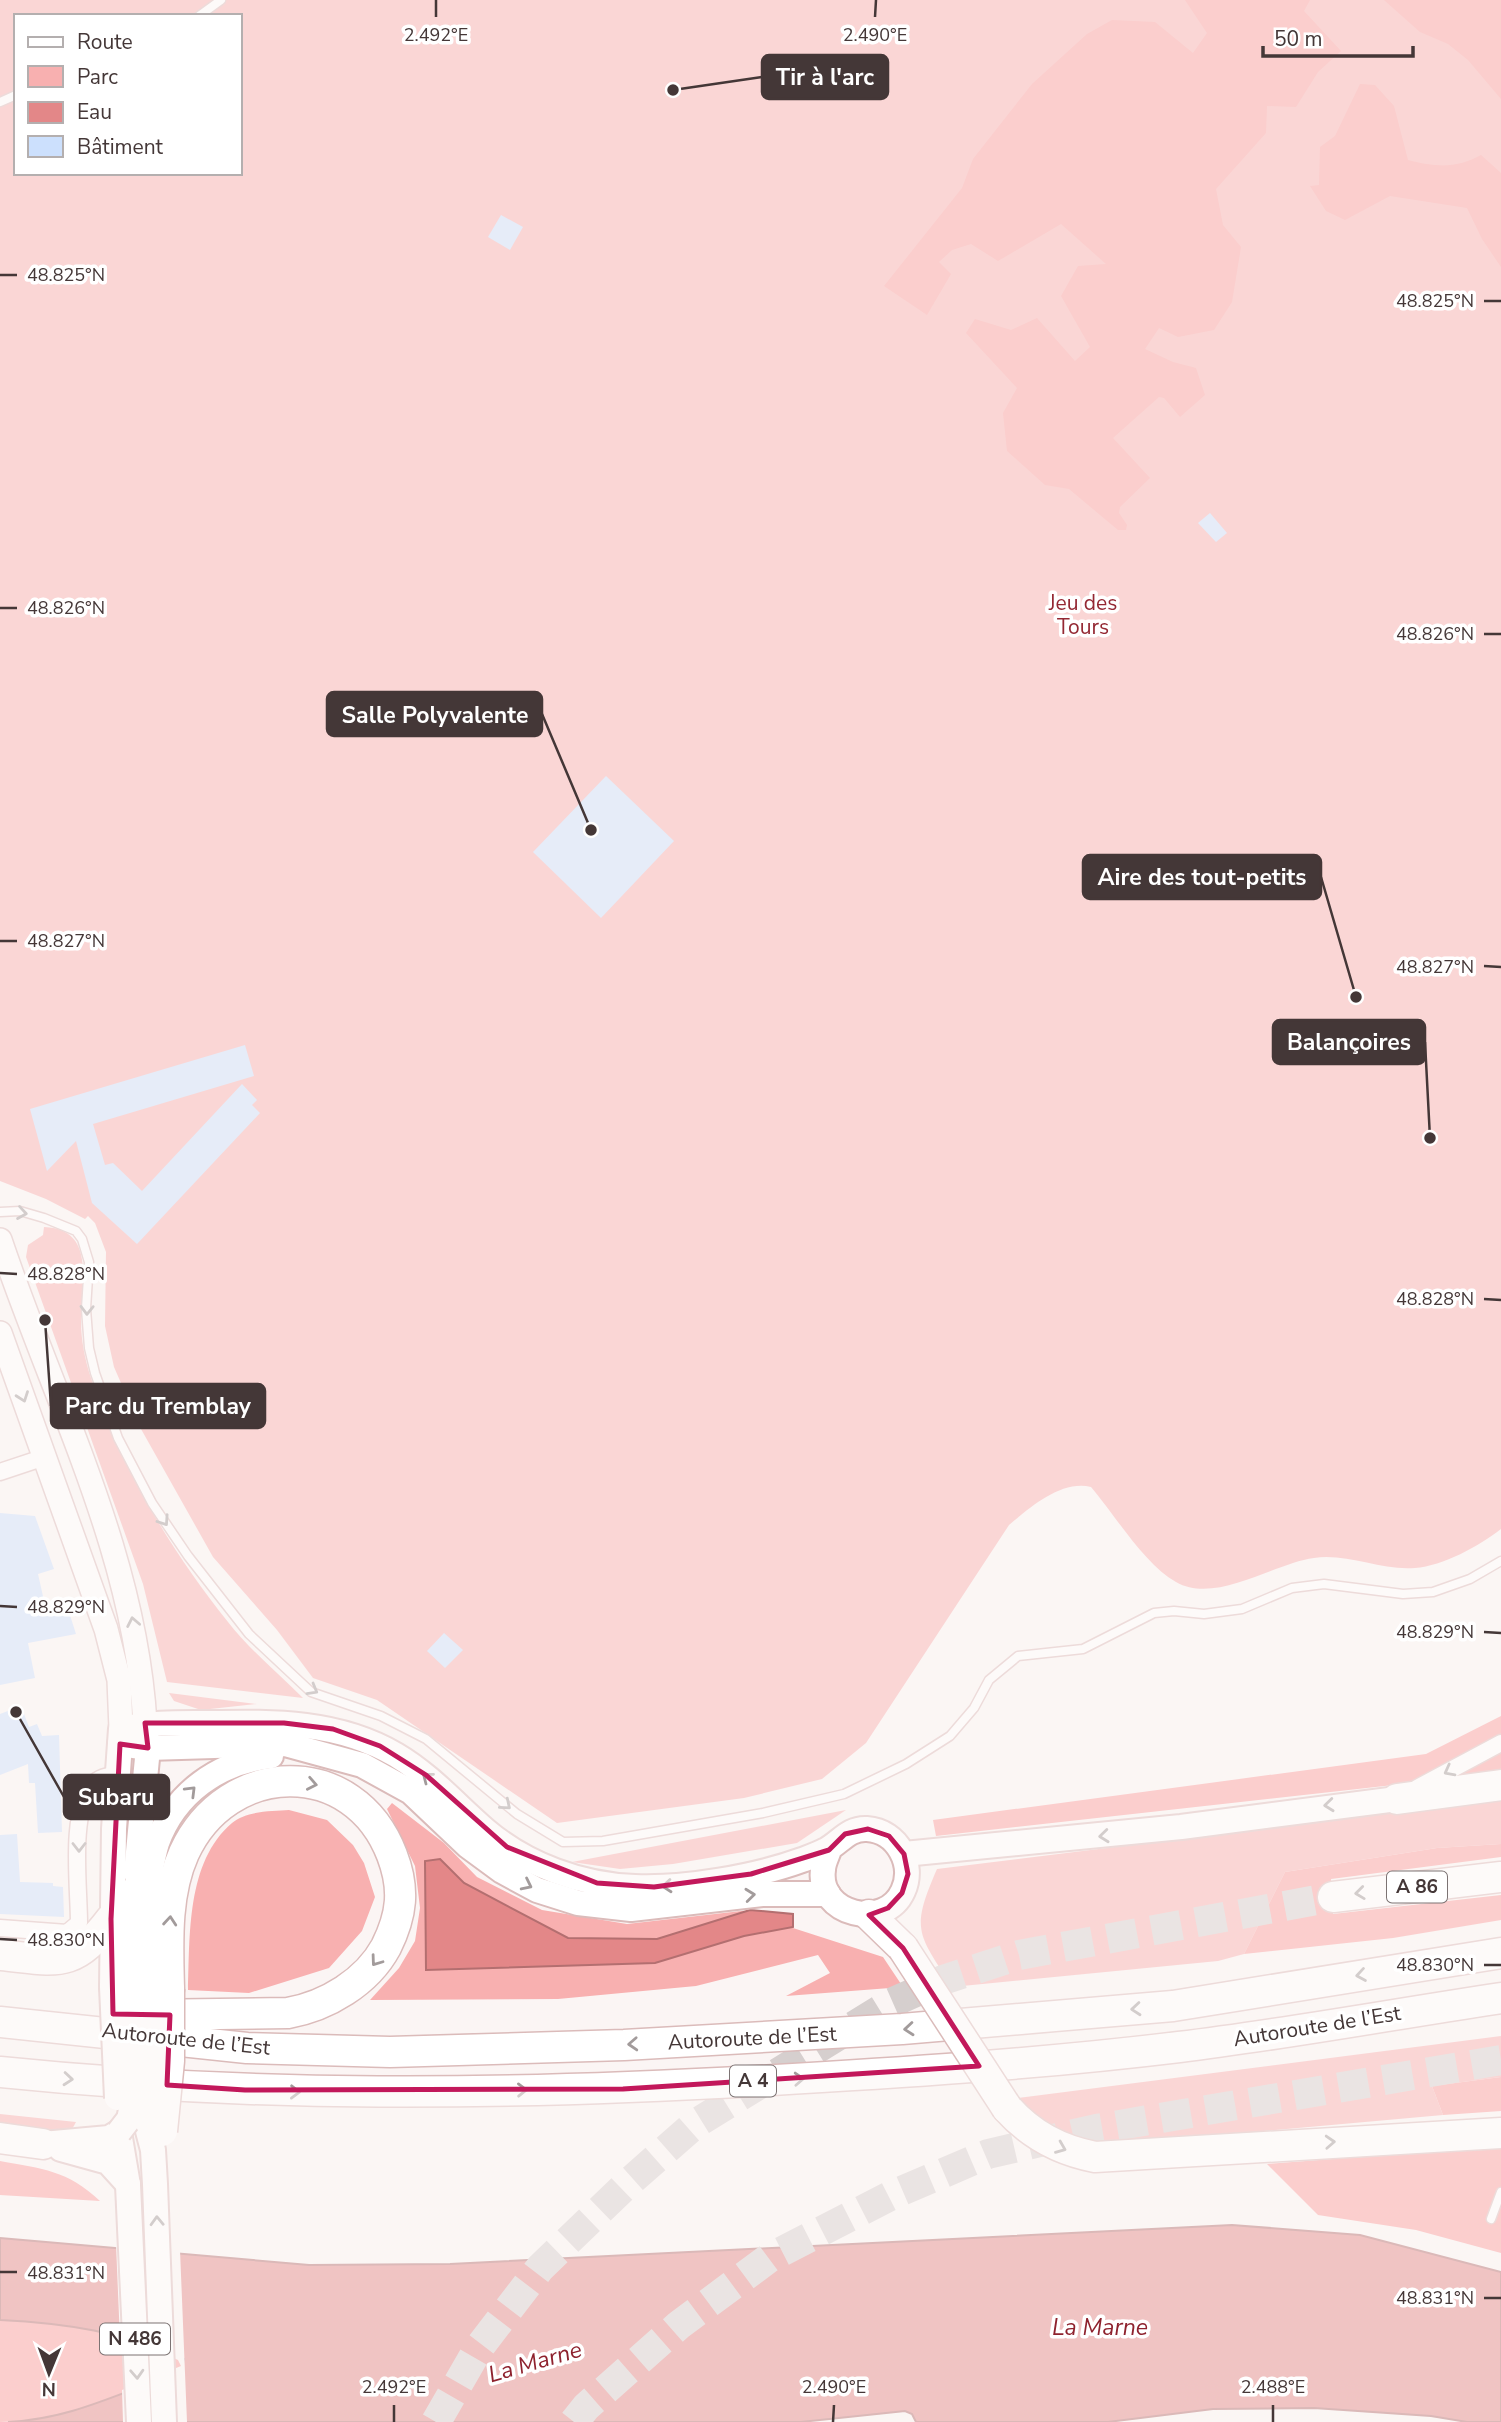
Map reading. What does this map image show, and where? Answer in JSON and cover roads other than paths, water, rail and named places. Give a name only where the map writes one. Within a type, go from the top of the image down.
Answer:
[{"type":"highway","points":[[70,2028],[91,2017],[108,2014],[288,2013],[303,2010],[352,1987],[380,1958],[398,1924],[399,1872],[387,1839],[369,1812],[342,1793],[323,1786],[283,1782],[248,1789],[209,1815],[184,1854],[175,1882],[168,1938],[141,1988],[169,2061],[155,2154]]},
{"type":"highway","points":[[1397,1798],[1501,1786]]},
{"type":"highway","name":"A 86","points":[[1333,1897],[1501,1877]]},
{"type":"highway","points":[[869,1915],[903,1948],[1007,2108],[1024,2126],[1050,2143],[1095,2157],[1501,2133]]},
{"type":"highway","points":[[0,1955],[40,1959],[71,1957],[86,1949],[111,1919]]},
{"type":"highway","name":"Autoroute de l’Est","points":[[0,2022],[247,2048],[377,2052],[624,2045],[902,2029],[1173,2006],[1501,1953]]},
{"type":"highway","name":"Autoroute de l’Est","points":[[0,2072],[245,2090],[396,2094],[623,2089],[908,2073],[1180,2047],[1501,1998]]},
{"type":"highway","points":[[0,2138],[43,2144]]},
{"type":"main road","points":[[0,1240],[76,1442],[129,1602],[137,1641],[148,1748],[130,1907],[141,1988]]},
{"type":"main road","points":[[0,1333],[113,1652],[119,1680],[121,1737],[111,1919]]},
{"type":"main road","points":[[121,1737],[145,1723],[284,1723],[333,1729],[388,1751],[426,1775],[507,1847],[538,1864],[597,1883],[636,1887],[680,1885],[780,1868],[828,1850],[845,1834],[867,1829],[889,1836],[904,1854],[908,1874],[902,1893],[888,1909],[869,1915],[845,1910],[828,1894],[822,1872],[828,1850]]},
{"type":"main road","points":[[121,1737],[148,1748],[285,1744],[303,1751],[341,1758],[377,1772],[424,1802],[468,1846],[502,1871],[537,1890],[578,1903],[631,1909],[762,1894],[828,1894]]},
{"type":"main road","points":[[141,1988],[145,1896],[157,1844],[167,1821],[191,1789],[218,1771],[250,1759],[303,1751]]},
{"type":"main road","points":[[904,1854],[1126,1833],[1397,1798]]},
{"type":"main road","points":[[135,1873],[145,1896]]},
{"type":"main road","name":"N 486","points":[[111,1919],[110,1955],[141,1988],[119,2132],[128,2185],[139,2422]]},
{"type":"main road","points":[[43,2144],[109,2138],[119,2132]]},
{"type":"main road","points":[[43,2144],[108,2162],[128,2185]]},
{"type":"main road","name":"N 486","points":[[155,2154],[163,2422]]},
{"type":"street","points":[[0,1472],[44,1457]]},
{"type":"street","points":[[1397,1798],[1501,1743]]},
{"type":"street","points":[[0,1928],[66,1933],[75,1929],[79,1923],[79,1832],[83,1807],[92,1786],[104,1777],[118,1773]]},
{"type":"lane","points":[[202,14],[221,0]]},
{"type":"lane","points":[[0,1212],[20,1211],[44,1218],[76,1231],[82,1239],[89,1262],[86,1309],[89,1348],[94,1373],[118,1438],[152,1503],[188,1556],[249,1634],[311,1692],[381,1716],[426,1739],[517,1814],[563,1842],[616,1839],[763,1813],[844,1794],[906,1764],[950,1736],[974,1708],[989,1679],[1018,1656],[1083,1649],[1154,1613],[1174,1611],[1204,1614],[1242,1609],[1292,1588],[1324,1584],[1403,1594],[1433,1592],[1470,1579],[1501,1561]]},
{"type":"lane","points":[[1491,2219],[1501,2192]]},
{"type":"water","points":[[440,1859],[464,1883],[568,1938],[657,1939],[750,1910],[793,1914],[793,1927],[744,1936],[655,1963],[426,1970],[425,1861]]},
{"type":"water","name":"La Marne","points":[[1232,2225],[1360,2235],[1501,2272],[1501,2422],[1467,2422],[1431,2416],[1314,2408],[1213,2409],[1108,2422],[916,2422],[912,2414],[905,2411],[801,2422],[8,2422],[54,2416],[96,2403],[181,2372],[184,2359],[139,2342],[94,2330],[0,2320],[0,2238],[309,2265],[450,2264]]},
{"type":"tunnel","points":[[436,2422],[478,2349],[540,2268],[626,2185],[695,2124],[891,2003],[943,1980],[1019,1955],[1333,1897]]},
{"type":"tunnel","points":[[574,2422],[586,2407],[679,2325],[769,2258],[892,2195],[988,2154],[1096,2129],[1501,2060]]},
{"type":"place","name":"Tir à l'arc","points":[[673,90]]},
{"type":"place","name":"Salle Polyvalente","points":[[591,830]]},
{"type":"place","name":"Aire des tout-petits","points":[[1356,997]]},
{"type":"place","name":"Balançoires","points":[[1430,1138]]},
{"type":"place","name":"Parc du Tremblay","points":[[45,1320]]},
{"type":"place","name":"Subaru","points":[[16,1712]]},
{"type":"park label","name":"Jeu des Tours","points":[[1083,615]]}]
